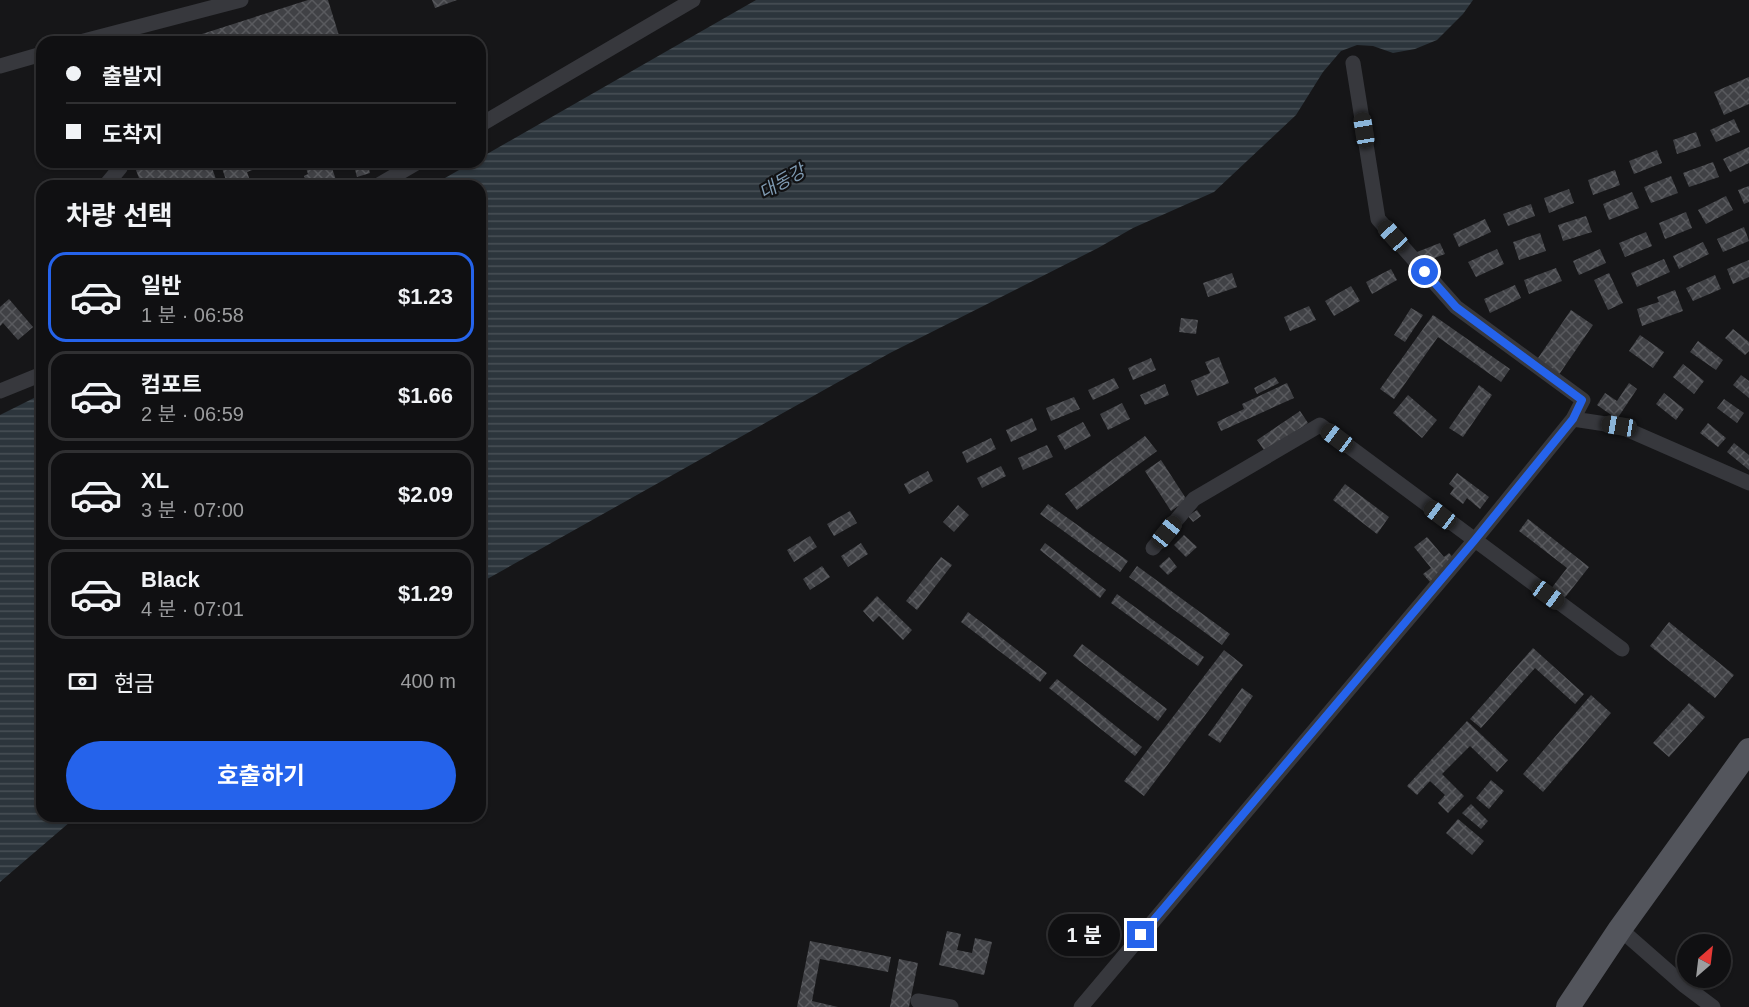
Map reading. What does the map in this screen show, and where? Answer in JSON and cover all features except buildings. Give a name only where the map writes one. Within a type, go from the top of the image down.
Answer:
[{"type":"main road","points":[[1568,1007],[1620,929],[1749,750]]},
{"type":"street","points":[[102,36],[241,0]]},
{"type":"street","points":[[486,121],[693,0]]},
{"type":"street","points":[[0,66],[36,56]]},
{"type":"street","points":[[0,72],[19,62]]},
{"type":"street","points":[[1081,1007],[1474,541],[1573,419],[1582,400],[1456,307],[1377,219],[1353,63]]},
{"type":"street","points":[[110,180],[120,168]]},
{"type":"street","points":[[387,180],[407,168]]},
{"type":"street","points":[[0,391],[36,376]]},
{"type":"street","points":[[1573,419],[1619,426],[1749,483]]},
{"type":"street","points":[[1154,548],[1194,498],[1320,425],[1622,649]]},
{"type":"street","points":[[1620,929],[1685,986],[1713,1007]]},
{"type":"street","points":[[918,1001],[951,1007]]},
{"type":"water","name":"대동강","points":[[756,0],[1473,0],[1463,14],[1437,40],[1415,49],[1393,53],[1373,46],[1357,45],[1341,51],[1323,72],[1296,115],[1214,192],[1133,228],[890,353],[486,580],[486,180],[442,180],[462,168],[486,168],[486,155]]},
{"type":"water","points":[[36,397],[36,822],[70,822],[0,882],[0,415]]},
{"type":"route","points":[[1141,935],[1474,541],[1573,419],[1582,400],[1456,307],[1425,272]]}]
